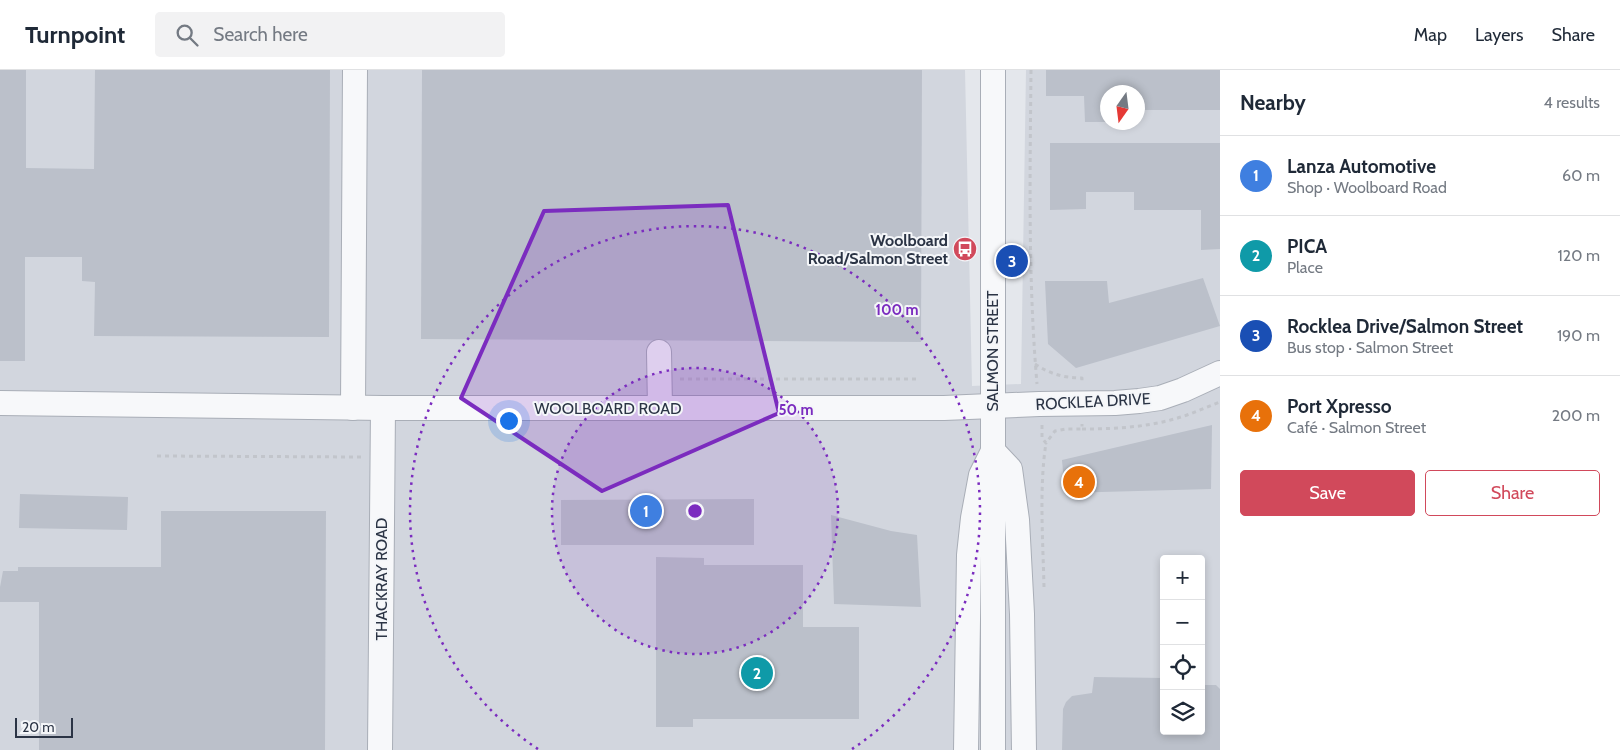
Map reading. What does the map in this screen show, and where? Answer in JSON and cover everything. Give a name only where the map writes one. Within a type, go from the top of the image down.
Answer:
[{"type":"street","points":[[353,408],[355,70]]},
{"type":"street","name":"SALMON STREET","points":[[993,70],[993,750]]},
{"type":"street","points":[[659,352],[660,408]]},
{"type":"street","name":"ROCKLEA DRIVE","points":[[992,406],[1115,403],[1160,398],[1220,373]]},
{"type":"street","name":"WOOLBOARD ROAD","points":[[0,403],[353,408],[944,408],[992,406]]},
{"type":"street","name":"THACKRAY ROAD","points":[[380,750],[383,408]]},
{"type":"street","points":[[993,451],[1010,468],[1017,520],[1022,614],[1024,750]]},
{"type":"street","name":"SALMON STREET","points":[[966,750],[969,556],[973,518],[981,475],[993,451]]},
{"type":"path","points":[[1030,70],[1029,243],[1035,364]]},
{"type":"path","points":[[660,379],[919,379]]},
{"type":"path","points":[[1044,591],[1043,513],[1046,443]]},
{"type":"path","points":[[157,456],[382,457]]},
{"type":"highlighted area","points":[[728,205],[779,413],[602,491],[461,398],[544,211]]},
{"type":"shaded area","points":[[0,70],[965,70],[972,386],[1021,384],[1026,70],[1220,70],[1220,750],[0,750]]},
{"type":"building","points":[[0,70],[26,70],[26,168],[94,169],[95,70],[330,70],[329,337],[94,336],[95,282],[82,281],[82,257],[25,257],[25,361],[0,361]]},
{"type":"building","points":[[422,70],[922,70],[921,342],[421,339]]},
{"type":"building","points":[[1046,70],[1220,70],[1220,110],[1145,110],[1145,85],[1100,85],[1100,122],[1085,122],[1084,96],[1046,96]]},
{"type":"building","points":[[1050,143],[1220,143],[1220,249],[1201,250],[1201,210],[1134,210],[1134,192],[1086,192],[1086,209],[1050,210]]},
{"type":"building","points":[[1203,278],[1220,326],[1076,368],[1048,344],[1045,281],[1107,281],[1109,303]]},
{"type":"building","points":[[1212,425],[1211,489],[1065,493],[1062,460]]},
{"type":"building","points":[[20,494],[128,497],[127,530],[19,528]]},
{"type":"building","points":[[754,499],[754,545],[561,545],[561,500]]},
{"type":"building","points":[[161,511],[326,511],[325,750],[39,750],[39,602],[0,602],[3,571],[18,571],[18,567],[161,567]]},
{"type":"building","points":[[831,515],[891,531],[917,535],[921,607],[834,604]]},
{"type":"building","points":[[656,557],[704,558],[704,565],[803,565],[803,627],[859,627],[859,719],[693,719],[693,727],[656,727]]},
{"type":"building","points":[[1094,677],[1160,678],[1160,735],[1205,735],[1205,685],[1216,685],[1220,689],[1220,750],[1062,750],[1063,709],[1066,702],[1072,696],[1092,693]]},
{"type":"place","name":"Woolboard Road/Salmon Street","points":[[965,249]]},
{"type":"place","name":"Rocklea Drive/Salmon Street","points":[[1012,261]]},
{"type":"place","name":"Port Xpresso","points":[[1079,482]]},
{"type":"place","name":"Lanza Automotive","points":[[646,511]]},
{"type":"place","name":"PICA","points":[[757,673]]}]
